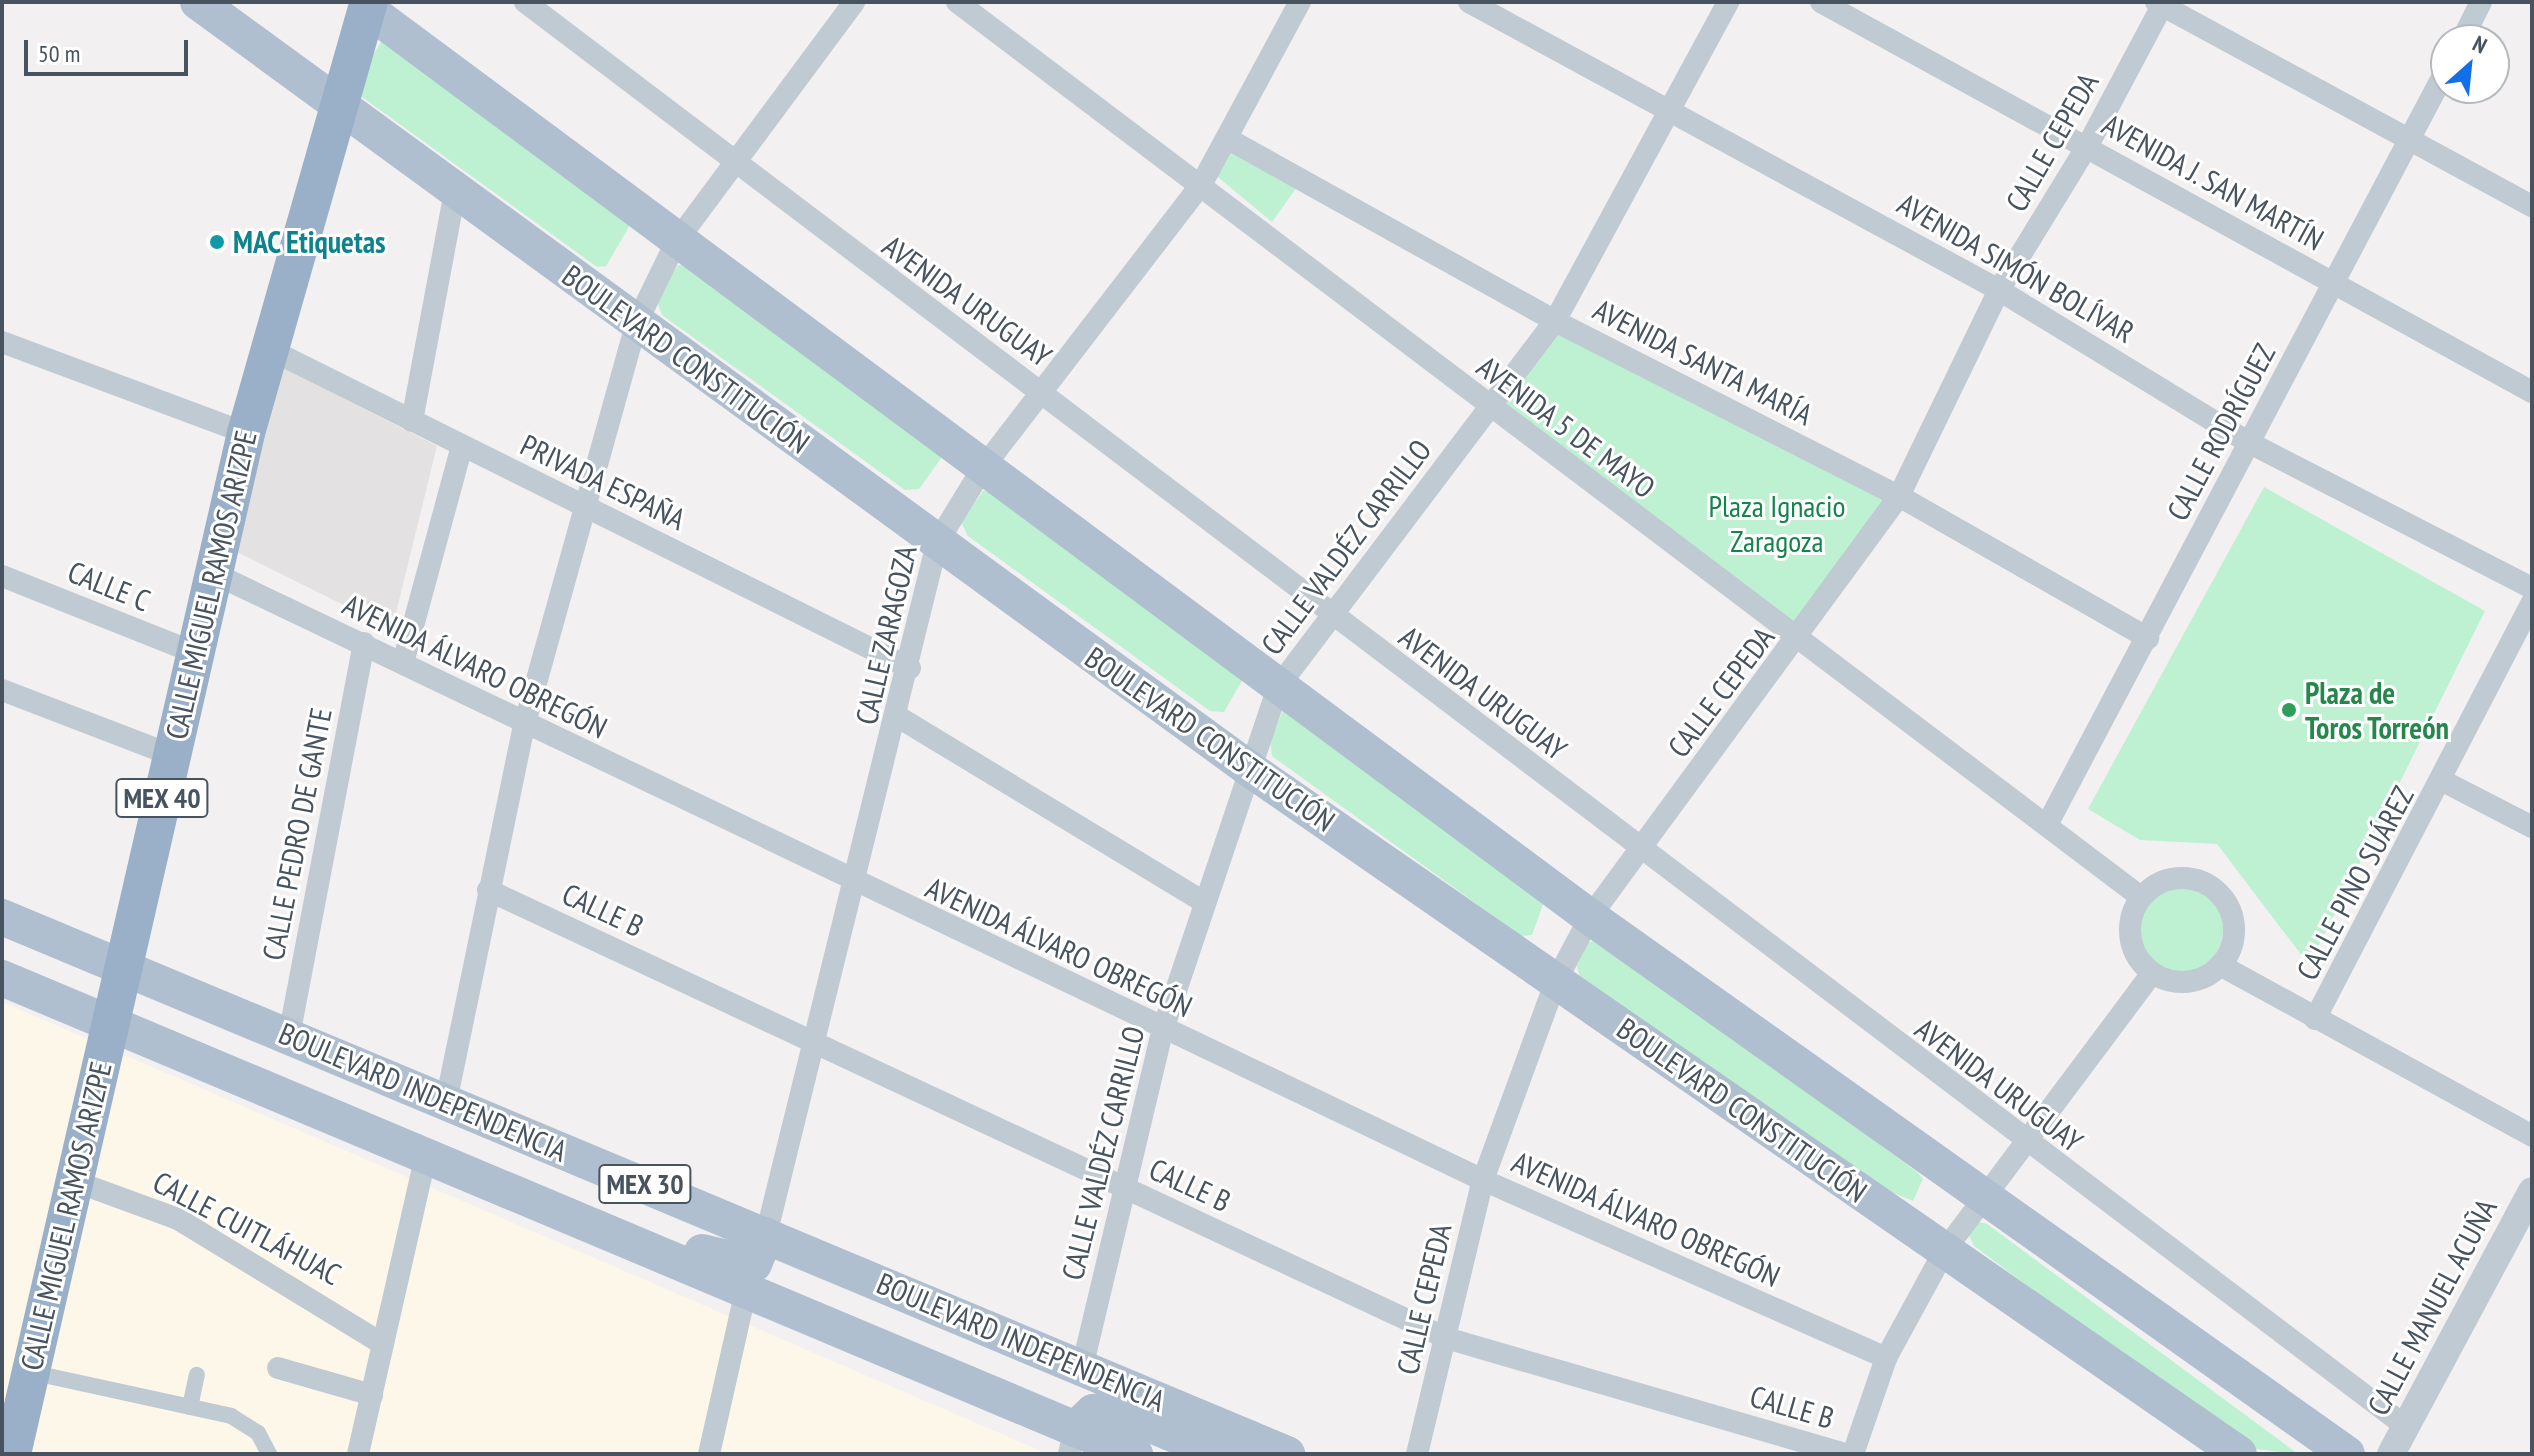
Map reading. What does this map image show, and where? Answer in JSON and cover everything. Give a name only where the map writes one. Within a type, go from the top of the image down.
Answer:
[{"type":"highway","name":"CALLE MIGUEL RAMOS ARIZPE","points":[[12,1454],[125,968],[193,652],[246,433],[336,101],[369,5]]},
{"type":"main road","name":"BOULEVARD CONSTITUCIÓN","points":[[198,2],[1248,768],[2239,1454]]},
{"type":"main road","points":[[369,5],[676,242],[1590,917],[2347,1454]]},
{"type":"main road","name":"BOULEVARD INDEPENDENCIA","points":[[2,917],[1287,1454]]},
{"type":"main road","name":"BOULEVARD INDEPENDENCIA","points":[[2,978],[746,1290],[1072,1441],[1135,1454]]},
{"type":"main road","points":[[617,1236],[648,1231],[743,1265],[761,1259],[766,1235]]},
{"type":"main road","points":[[1072,1441],[1093,1412],[1115,1410],[1216,1452],[1248,1438]]},
{"type":"street","name":"AVENIDA URUGUAY","points":[[525,2],[733,166],[1042,394],[1327,614],[2408,1428]]},
{"type":"street","points":[[446,1102],[524,726],[588,508],[637,322],[676,242],[854,2]]},
{"type":"street","name":"AVENIDA 5 DE MAYO","points":[[957,2],[1202,183],[1491,408],[1798,640],[2049,821],[2141,897]]},
{"type":"street","name":"CALLE ZARAGOZA","points":[[766,1235],[850,881],[900,718],[937,543],[982,469],[1202,183],[1230,140],[1300,2]]},
{"type":"street","name":"AVENIDA SIMÓN BOLÍVAR","points":[[1469,2],[1667,104],[1999,290],[2246,441],[2532,588]]},
{"type":"street","name":"CALLE VALDÉZ CARRILLO","points":[[1082,1368],[1163,1029],[1248,768],[1278,687],[1327,614],[1491,408],[1555,321],[1667,104],[1728,2]]},
{"type":"street","name":"AVENIDA J. SAN MARTÍN","points":[[1821,2],[2088,145],[2334,285],[2532,392]]},
{"type":"street","points":[[2470,24],[2481,2]]},
{"type":"street","points":[[2160,3],[2532,206]]},
{"type":"street","name":"CALLE CEPEDA","points":[[1417,1454],[1483,1180],[1556,981],[1590,917],[1798,640],[1899,496],[1999,290],[2088,145],[2160,3]]},
{"type":"street","name":"CALLE RODRÍGUEZ","points":[[2049,821],[2148,638],[2246,441],[2334,285],[2430,102]]},
{"type":"street","name":"AVENIDA SANTA MARÍA","points":[[1230,140],[1555,321],[1899,496],[2148,638]]},
{"type":"street","points":[[412,421],[455,191]]},
{"type":"street","points":[[2,342],[246,433]]},
{"type":"street","name":"PRIVADA ESPAÑA","points":[[269,349],[910,668]]},
{"type":"street","points":[[403,663],[462,446]]},
{"type":"street","name":"AVENIDA ÁLVARO OBREGÓN","points":[[213,573],[364,643],[524,726],[1483,1180],[1886,1358]]},
{"type":"street","name":"CALLE C","points":[[2,576],[193,652]]},
{"type":"street","name":"CALLE PINO SUÁREZ","points":[[2315,1019],[2443,781],[2532,603]]},
{"type":"street","name":"CALLE PEDRO DE GANTE","points":[[289,1036],[364,643]]},
{"type":"street","points":[[2,690],[171,755]]},
{"type":"street","points":[[900,718],[1204,902]]},
{"type":"street","points":[[2443,781],[2532,827]]},
{"type":"street","points":[[2177,878],[2216,890],[2233,919],[2220,965],[2188,981],[2152,973],[2132,945],[2141,897],[2177,878]]},
{"type":"street","name":"CALLE B","points":[[488,890],[1446,1338],[1845,1454]]},
{"type":"street","points":[[2220,965],[2532,1136]]},
{"type":"street","points":[[1853,1454],[1886,1358],[1945,1250],[1980,1194],[2152,973]]},
{"type":"street","points":[[358,1454],[426,1154]]},
{"type":"street","name":"CALLE CUITLÁHUAC","points":[[74,1181],[178,1219],[383,1344]]},
{"type":"street","name":"CALLE MANUEL ACUÑA","points":[[2391,1454],[2408,1428],[2532,1191]]},
{"type":"street","points":[[709,1454],[746,1290]]},
{"type":"street","points":[[278,1368],[372,1395]]},
{"type":"street","points":[[30,1372],[231,1416],[258,1433],[269,1454]]},
{"type":"street","points":[[190,1407],[197,1375]]},
{"type":"shaded area","points":[[278,365],[437,446],[392,629],[231,549]]},
{"type":"shaded area","points":[[2,1002],[1048,1454],[2,1454]]},
{"type":"green space","points":[[392,41],[633,220],[606,266],[597,267],[358,94],[355,85],[381,42]]},
{"type":"green space","points":[[1230,152],[1296,188],[1272,222],[1213,173]]},
{"type":"green space","points":[[678,265],[694,265],[942,457],[919,489],[905,490],[662,315],[656,299]]},
{"type":"green space","name":"Plaza Ignacio Zaragoza","points":[[1556,322],[1898,497],[1799,638],[1493,408]]},
{"type":"green space","name":"Plaza de Toros Torreón","points":[[2264,487],[2485,611],[2309,965],[2217,844],[2140,840],[2088,809]]},
{"type":"green space","points":[[998,490],[1243,679],[1224,712],[1210,711],[968,536],[961,522],[983,491]]},
{"type":"green space","points":[[1284,708],[1545,899],[1532,935],[1521,936],[1272,756],[1270,741]]},
{"type":"green space","points":[[2180,886],[2204,893],[2216,905],[2223,929],[2216,953],[2204,965],[2180,972],[2156,965],[2144,953],[2137,929],[2144,905],[2156,893]]},
{"type":"green space","points":[[1602,938],[1917,1172],[1923,1179],[1913,1201],[1854,1176],[1580,978],[1577,966],[1588,943]]},
{"type":"green space","points":[[1979,1222],[1987,1224],[2298,1454],[2247,1448],[1974,1246],[1969,1235]]},
{"type":"place","name":"MAC Etiquetas","points":[[217,242]]},
{"type":"place","name":"Plaza de Toros Torreón","points":[[2289,710]]}]
